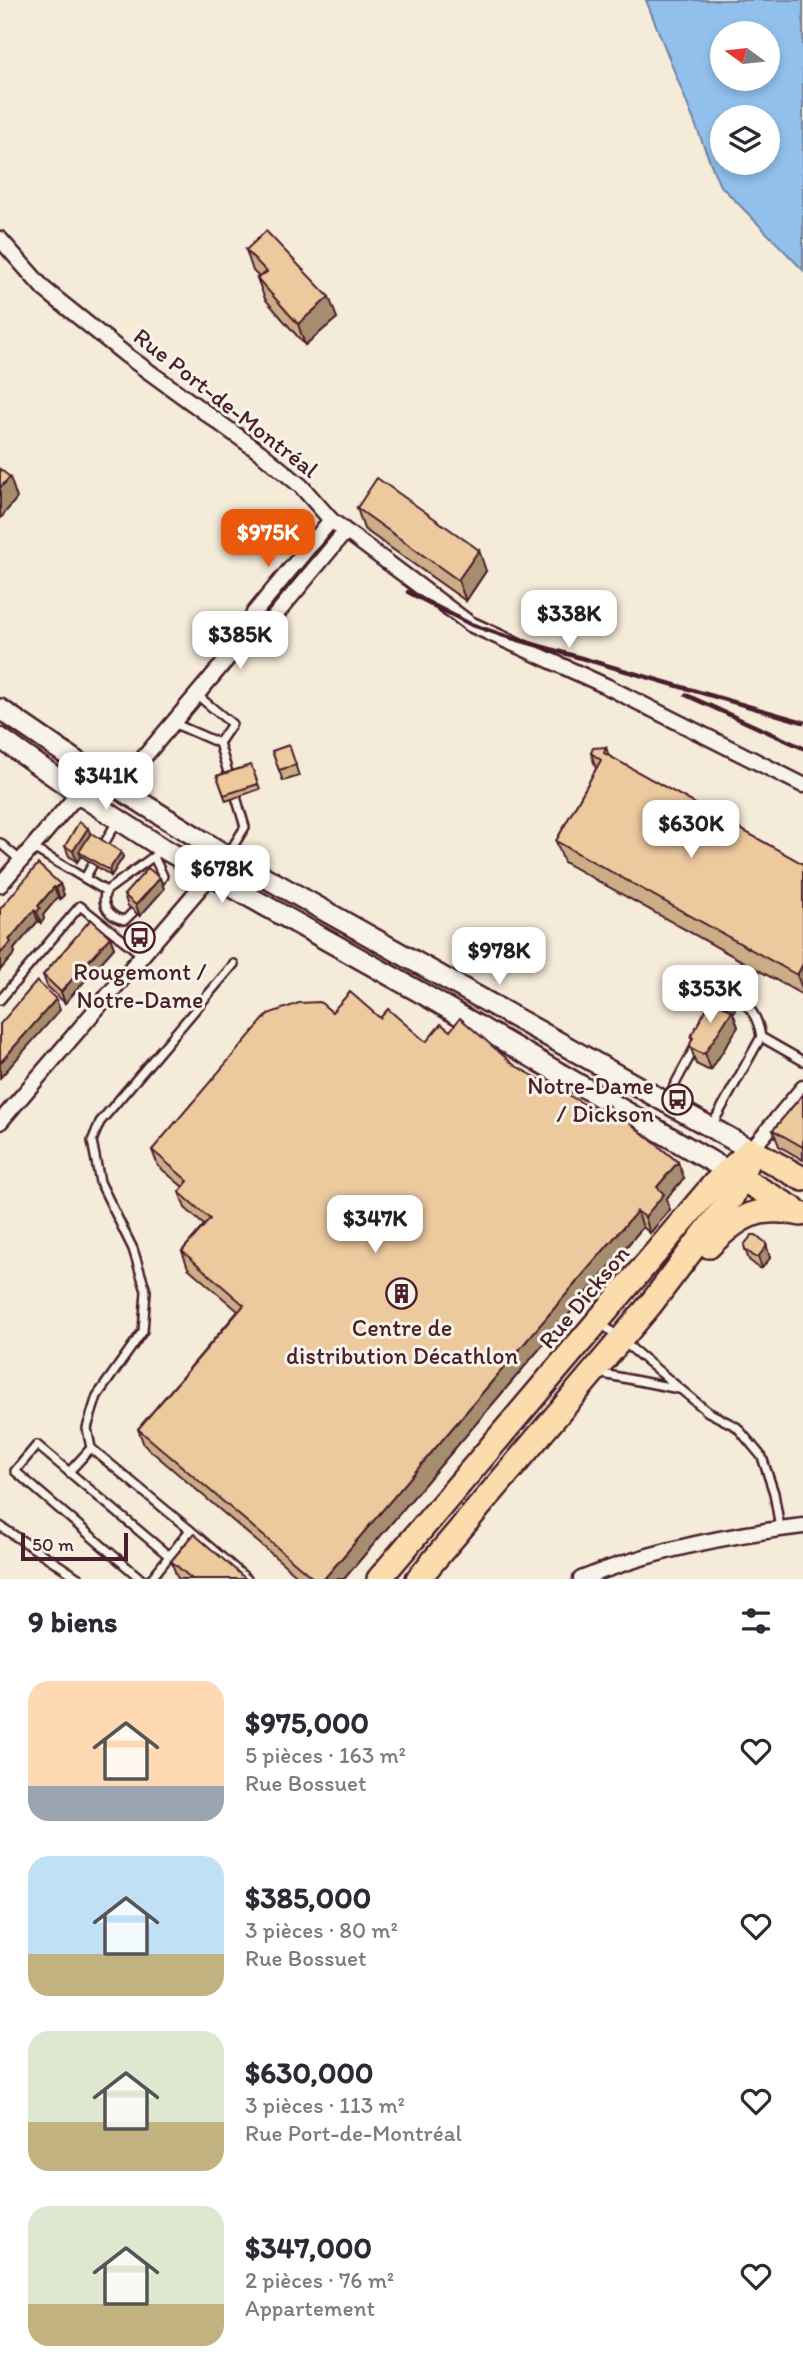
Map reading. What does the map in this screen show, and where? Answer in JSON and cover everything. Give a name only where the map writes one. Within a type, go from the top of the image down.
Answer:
[{"type":"main road","points":[[0,709],[118,788],[227,856],[803,1179]]},
{"type":"main road","points":[[0,738],[118,820],[159,853],[211,876],[423,994],[802,1214]]},
{"type":"main road","points":[[423,994],[435,974]]},
{"type":"main road","name":"Rue Dickson","points":[[379,1579],[714,1184],[734,1174],[751,1150]]},
{"type":"main road","name":"Rue Dickson","points":[[418,1579],[650,1305],[732,1197],[734,1174]]},
{"type":"main road","points":[[650,1305],[718,1236],[739,1220],[759,1210],[777,1209],[802,1214]]},
{"type":"main road","points":[[502,1434],[526,1453]]},
{"type":"main road","points":[[446,1500],[469,1519]]},
{"type":"street","name":"Rue Port-de-Montréal","points":[[0,239],[44,289],[126,355],[261,453],[301,486],[345,532],[470,624],[606,686],[803,785]]},
{"type":"street","points":[[0,885],[64,808],[82,796],[103,794],[118,788],[243,640],[254,613],[331,520]]},
{"type":"street","points":[[243,640],[264,629],[345,532]]},
{"type":"street","points":[[0,1122],[227,856]]},
{"type":"street","name":"Rue Dickson","points":[[751,1150],[803,1088]]},
{"type":"street","points":[[581,1579],[612,1566],[689,1545],[803,1526]]},
{"type":"lane","points":[[197,695],[232,724],[219,743]]},
{"type":"lane","points":[[173,723],[219,743],[245,827],[227,856]]},
{"type":"lane","points":[[85,878],[118,820]]},
{"type":"lane","points":[[0,842],[21,861]]},
{"type":"lane","points":[[32,847],[106,891]]},
{"type":"lane","points":[[143,902],[129,918],[121,920],[104,906],[103,901],[106,891],[159,853],[163,876],[150,893]]},
{"type":"lane","points":[[0,1000],[80,906],[143,956]]},
{"type":"lane","points":[[234,964],[100,1122],[92,1141],[100,1182],[133,1249],[146,1291],[143,1331],[97,1395],[88,1428],[92,1448],[247,1579]]},
{"type":"lane","points":[[710,1128],[761,1037],[759,1020],[752,1011],[730,999],[719,1003]]},
{"type":"lane","points":[[665,1103],[701,1036]]},
{"type":"lane","points":[[761,1037],[803,1061]]},
{"type":"lane","points":[[598,1320],[708,1412],[737,1427],[762,1457],[774,1493],[780,1528]]},
{"type":"lane","points":[[594,1372],[680,1389]]},
{"type":"lane","points":[[141,1579],[15,1471],[37,1445],[169,1556]]},
{"type":"lane","points":[[69,1472],[92,1448]]},
{"type":"lane","points":[[0,1526],[80,1579]]},
{"type":"lane","points":[[151,1579],[190,1530]]},
{"type":"water","points":[[646,0],[803,0],[803,270],[719,184],[715,175],[780,175],[780,105],[710,105],[710,161]]},
{"type":"building","points":[[266,231],[329,297],[298,324],[257,278],[267,272],[246,250]]},
{"type":"building","points":[[0,469],[10,477],[0,488]]},
{"type":"building","points":[[377,478],[479,550],[458,580],[357,508]]},
{"type":"building","points":[[289,745],[296,765],[279,770],[272,751]]},
{"type":"building","points":[[606,747],[604,753],[803,864],[803,964],[797,975],[556,841],[601,760],[591,753],[593,748]]},
{"type":"building","points":[[251,765],[258,784],[224,795],[217,776]]},
{"type":"building","points":[[79,822],[88,828],[73,851],[65,846]]},
{"type":"building","points":[[91,833],[121,852],[109,870],[79,852]]},
{"type":"building","points":[[38,864],[60,884],[54,887],[38,906],[40,908],[37,912],[34,910],[0,954],[0,909]]},
{"type":"building","points":[[148,868],[160,878],[136,905],[124,895]]},
{"type":"building","points":[[91,919],[110,937],[61,992],[43,975]]},
{"type":"building","points":[[37,981],[56,999],[0,1063],[0,1024]]},
{"type":"building","points":[[724,991],[729,994],[722,1005],[732,1011],[702,1054],[691,1048],[691,1036],[712,999],[717,1002]]},
{"type":"building","name":"Centre de distribution Décathlon","points":[[350,992],[380,1018],[388,1009],[426,1042],[441,1024],[450,1031],[460,1018],[514,1065],[597,1111],[604,1102],[678,1162],[657,1187],[664,1194],[645,1217],[637,1211],[324,1579],[314,1579],[138,1429],[244,1305],[182,1251],[210,1219],[179,1192],[188,1181],[152,1150],[268,1014],[299,1003],[320,1002],[332,1012]]},
{"type":"building","points":[[803,1094],[803,1147],[773,1130]]},
{"type":"building","points":[[752,1235],[766,1243],[758,1257],[745,1249],[744,1245]]},
{"type":"building","points":[[194,1534],[246,1579],[192,1579],[171,1561]]},
{"type":"railway","points":[[408,592],[470,624],[505,636],[803,722]]},
{"type":"railway","points":[[686,695],[803,748]]},
{"type":"place","name":"Rougemont / Notre-Dame","points":[[140,938]]},
{"type":"place","name":"Notre-Dame / Dickson","points":[[677,1100]]},
{"type":"place","name":"Centre de distribution Décathlon","points":[[402,1294]]}]
